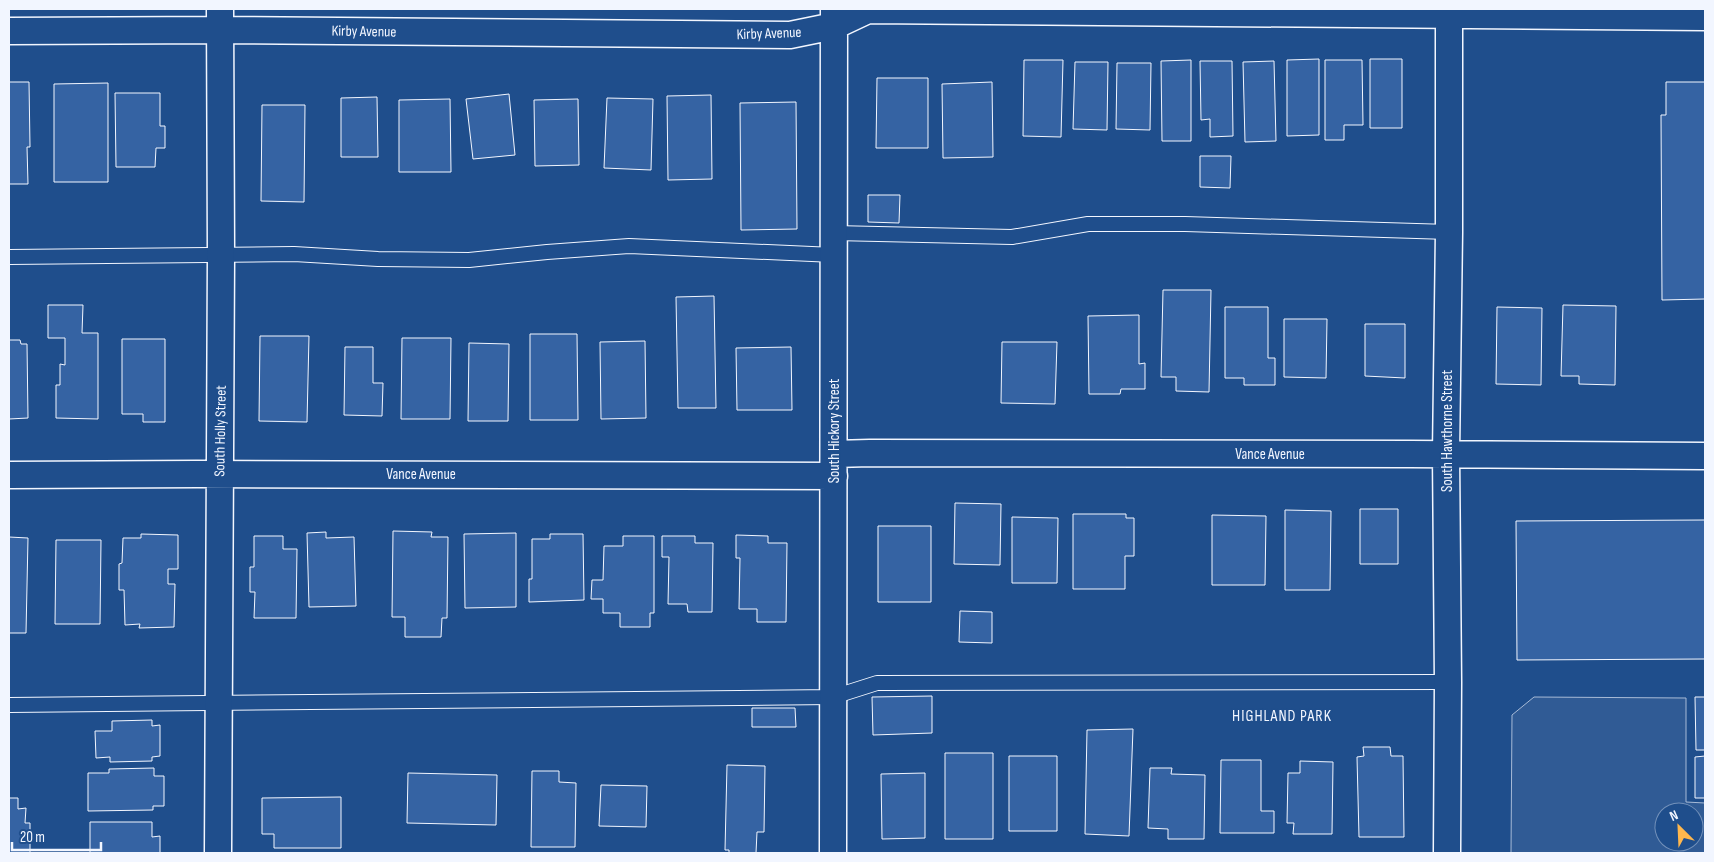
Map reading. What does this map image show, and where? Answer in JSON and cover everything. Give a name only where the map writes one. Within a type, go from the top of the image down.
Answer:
[{"type":"street","name":"Kirby Avenue","points":[[9,31],[220,19],[790,35],[834,17],[868,10],[1449,12],[1705,17]]},
{"type":"street","name":"South Hawthorne Street","points":[[1447,853],[1446,454],[1449,12]]},
{"type":"street","name":"South Hickory Street","points":[[833,853],[834,17]]},
{"type":"street","name":"South Holly Street","points":[[218,853],[221,255],[220,19]]},
{"type":"street","name":"Vance Avenue","points":[[9,475],[219,474],[834,465],[867,453],[1705,456]]},
{"type":"lane","points":[[9,257],[294,254],[378,259],[469,260],[629,246],[834,244],[1012,237],[1088,224],[1185,224],[1449,232]]},
{"type":"lane","points":[[9,706],[218,702],[833,697],[877,683],[1448,682]]},
{"type":"shaded area","points":[[1534,697],[1686,698],[1686,802],[1654,802],[1654,852],[1704,852],[1704,803],[1705,853],[1511,853],[1512,715]]},
{"type":"building","points":[[1319,59],[1319,135],[1287,136],[1287,60]]},
{"type":"building","points":[[1370,59],[1402,59],[1402,128],[1370,128]]},
{"type":"building","points":[[1024,60],[1063,60],[1061,137],[1023,136]]},
{"type":"building","points":[[1191,60],[1191,141],[1162,141],[1161,61]]},
{"type":"building","points":[[1325,60],[1362,60],[1363,125],[1344,125],[1344,140],[1325,140]]},
{"type":"building","points":[[1200,61],[1232,61],[1233,136],[1210,137],[1210,119],[1201,120]]},
{"type":"building","points":[[1274,61],[1276,141],[1245,142],[1243,62]]},
{"type":"building","points":[[1075,62],[1108,62],[1107,130],[1073,129]]},
{"type":"building","points":[[1117,63],[1151,63],[1150,130],[1116,129]]},
{"type":"building","points":[[877,78],[928,78],[928,148],[876,148]]},
{"type":"building","points":[[9,82],[29,82],[30,147],[27,147],[28,184],[9,184]]},
{"type":"building","points":[[992,82],[993,157],[943,158],[942,84]]},
{"type":"building","points":[[1666,82],[1705,82],[1705,299],[1662,300],[1661,115],[1666,115]]},
{"type":"building","points":[[108,83],[108,182],[54,182],[54,84]]},
{"type":"building","points":[[115,93],[160,93],[160,126],[165,126],[165,148],[156,148],[155,167],[116,167]]},
{"type":"building","points":[[509,94],[515,155],[473,159],[466,99]]},
{"type":"building","points":[[711,95],[712,179],[668,180],[667,96]]},
{"type":"building","points":[[377,97],[378,157],[341,157],[341,98]]},
{"type":"building","points":[[607,98],[653,99],[651,170],[604,168]]},
{"type":"building","points":[[450,99],[451,172],[399,172],[399,100]]},
{"type":"building","points":[[578,99],[579,165],[535,166],[534,100]]},
{"type":"building","points":[[796,102],[797,229],[741,230],[740,103]]},
{"type":"building","points":[[262,105],[305,105],[304,202],[261,201]]},
{"type":"building","points":[[1200,156],[1231,156],[1230,188],[1200,187]]},
{"type":"building","points":[[868,195],[900,195],[899,223],[868,222]]},
{"type":"building","points":[[1163,290],[1211,290],[1209,392],[1176,391],[1176,377],[1161,377]]},
{"type":"building","points":[[714,296],[716,408],[678,408],[676,297]]},
{"type":"building","points":[[48,305],[83,305],[82,333],[98,333],[98,419],[56,418],[56,385],[60,385],[60,364],[65,365],[65,338],[48,338]]},
{"type":"building","points":[[1563,305],[1616,306],[1615,385],[1579,384],[1579,376],[1561,376]]},
{"type":"building","points":[[1225,307],[1268,307],[1268,358],[1275,358],[1275,385],[1244,385],[1244,378],[1225,378]]},
{"type":"building","points":[[1497,307],[1542,308],[1541,385],[1496,384]]},
{"type":"building","points":[[1139,315],[1139,364],[1145,363],[1145,389],[1121,389],[1120,394],[1089,394],[1088,316]]},
{"type":"building","points":[[1284,319],[1327,319],[1326,378],[1284,377]]},
{"type":"building","points":[[1365,324],[1405,324],[1405,378],[1365,376]]},
{"type":"building","points":[[530,334],[577,334],[578,420],[530,420]]},
{"type":"building","points":[[260,336],[309,336],[307,422],[259,421]]},
{"type":"building","points":[[402,338],[451,338],[450,419],[401,419]]},
{"type":"building","points":[[122,339],[165,339],[165,422],[143,422],[143,414],[122,414]]},
{"type":"building","points":[[9,340],[20,340],[21,344],[27,344],[28,418],[9,419]]},
{"type":"building","points":[[645,341],[646,418],[601,419],[600,342]]},
{"type":"building","points":[[1002,342],[1057,342],[1055,404],[1001,403]]},
{"type":"building","points":[[469,343],[509,344],[508,421],[468,421]]},
{"type":"building","points":[[345,347],[373,347],[373,383],[383,383],[382,416],[344,415]]},
{"type":"building","points":[[791,347],[792,410],[737,410],[736,348]]},
{"type":"building","points":[[955,503],[1001,504],[1000,565],[954,564]]},
{"type":"building","points":[[1360,509],[1398,509],[1398,564],[1360,564]]},
{"type":"building","points":[[1285,510],[1331,511],[1330,590],[1285,590]]},
{"type":"building","points":[[1073,514],[1126,514],[1126,518],[1134,518],[1134,556],[1125,556],[1125,589],[1073,589]]},
{"type":"building","points":[[1212,515],[1266,516],[1265,585],[1212,585]]},
{"type":"building","points":[[1012,517],[1058,518],[1057,583],[1012,583]]},
{"type":"building","points":[[1705,520],[1705,659],[1517,660],[1516,521]]},
{"type":"building","points":[[878,526],[931,526],[931,602],[878,602]]},
{"type":"building","points":[[393,531],[432,532],[431,537],[448,537],[447,618],[442,618],[441,637],[405,637],[405,617],[392,617]]},
{"type":"building","points":[[326,532],[326,538],[354,537],[356,606],[309,607],[307,533]]},
{"type":"building","points":[[516,533],[516,607],[465,608],[464,534]]},
{"type":"building","points":[[141,534],[178,535],[178,569],[168,569],[168,584],[175,584],[174,627],[139,628],[140,624],[125,625],[124,590],[119,590],[119,564],[122,563],[123,538],[141,538]]},
{"type":"building","points":[[550,534],[583,534],[584,600],[529,602],[529,579],[532,579],[532,539],[550,539]]},
{"type":"building","points":[[736,535],[768,536],[768,543],[787,543],[786,622],[757,622],[757,609],[739,609],[740,558],[736,558]]},
{"type":"building","points":[[254,536],[283,536],[283,549],[297,549],[296,618],[254,618],[255,592],[250,592],[250,567],[254,567]]},
{"type":"building","points":[[623,536],[654,536],[654,613],[650,613],[650,627],[620,627],[620,613],[603,613],[603,599],[591,599],[592,580],[603,580],[604,546],[623,546]]},
{"type":"building","points":[[662,536],[695,536],[695,543],[713,543],[712,612],[688,612],[687,604],[668,604],[669,557],[662,557]]},
{"type":"building","points":[[9,537],[28,538],[26,633],[9,633]]},
{"type":"building","points":[[56,540],[101,540],[100,624],[55,624]]},
{"type":"building","points":[[960,611],[992,612],[992,643],[959,642]]},
{"type":"building","points":[[932,696],[932,733],[873,735],[872,697]]},
{"type":"building","points":[[1695,697],[1705,697],[1705,750],[1696,750]]},
{"type":"building","points":[[752,708],[795,708],[796,727],[752,727]]},
{"type":"building","points":[[152,720],[152,726],[160,725],[160,756],[152,757],[152,761],[110,762],[110,757],[96,758],[95,731],[112,731],[112,721]]},
{"type":"building","points":[[1133,729],[1129,836],[1085,834],[1087,730]]},
{"type":"building","points":[[1363,747],[1390,747],[1391,756],[1403,756],[1404,837],[1359,837],[1357,757],[1364,756]]},
{"type":"building","points":[[945,753],[993,753],[993,839],[945,839]]},
{"type":"building","points":[[1009,756],[1057,756],[1057,831],[1009,831]]},
{"type":"building","points":[[1705,756],[1705,798],[1695,798],[1695,757]]},
{"type":"building","points":[[1221,760],[1261,760],[1261,811],[1274,811],[1274,833],[1220,833]]},
{"type":"building","points":[[1300,761],[1333,762],[1332,834],[1293,834],[1294,823],[1287,823],[1288,773],[1300,773]]},
{"type":"building","points":[[727,765],[765,766],[764,832],[757,832],[756,853],[729,853],[729,850],[725,850]]},
{"type":"building","points":[[154,768],[154,776],[164,776],[164,806],[153,806],[153,810],[88,811],[88,773],[109,773],[109,769]]},
{"type":"building","points":[[1150,768],[1172,768],[1171,774],[1205,775],[1204,839],[1168,839],[1168,829],[1148,828]]},
{"type":"building","points":[[532,771],[559,771],[559,782],[576,783],[575,847],[531,847]]},
{"type":"building","points":[[408,773],[497,775],[496,825],[407,823]]},
{"type":"building","points":[[925,773],[925,838],[882,839],[881,774]]},
{"type":"building","points":[[601,785],[647,786],[646,827],[599,826]]},
{"type":"building","points":[[341,797],[341,848],[274,848],[274,834],[262,834],[262,798]]},
{"type":"building","points":[[9,798],[18,798],[18,809],[26,808],[25,823],[30,823],[30,853],[9,853]]},
{"type":"building","points":[[90,822],[152,822],[152,837],[160,836],[160,853],[90,853]]},
{"type":"district","name":"HIGHLAND PARK","points":[[1282,715]]}]
